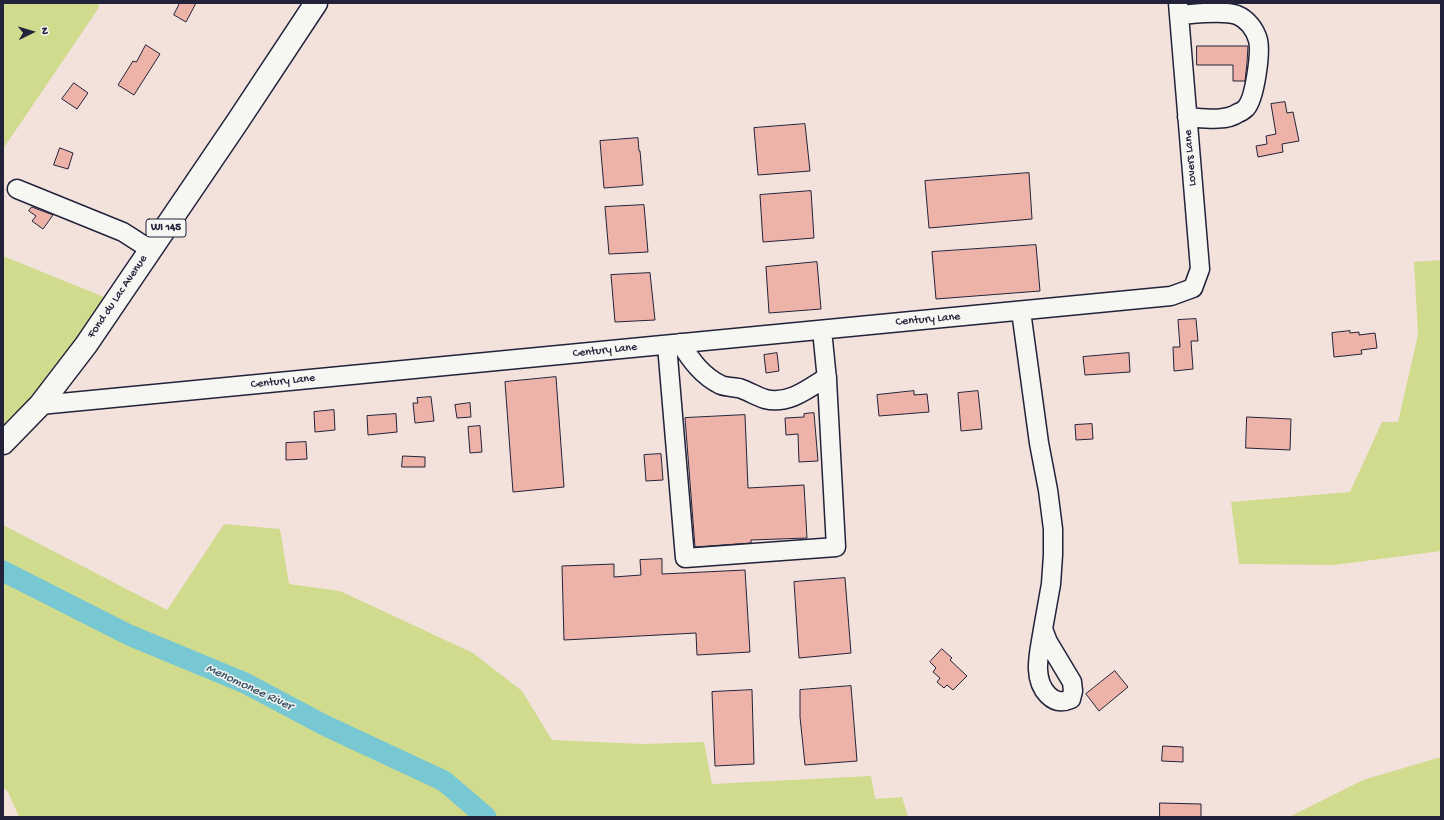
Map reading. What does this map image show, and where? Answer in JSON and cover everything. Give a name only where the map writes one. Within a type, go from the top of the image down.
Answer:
[{"type":"main road","name":"Fond du Lac Avenue","points":[[3,443],[40,405],[86,345],[316,3]]},
{"type":"street","points":[[1178,9],[1226,13],[1236,15],[1244,19],[1252,26],[1258,41],[1259,51],[1255,82],[1250,101],[1246,108],[1238,114],[1230,117],[1187,117]]},
{"type":"street","name":"Lovers Lane","points":[[1171,296],[1193,288],[1200,269],[1178,9]]},
{"type":"street","points":[[17,189],[123,232],[151,250]]},
{"type":"street","name":"Century Lane","points":[[40,405],[1171,296]]},
{"type":"street","points":[[1021,310],[1039,443],[1048,490],[1053,529],[1053,555],[1043,629]]},
{"type":"street","points":[[673,344],[685,558],[836,547],[827,377],[822,330]]},
{"type":"street","points":[[673,344],[698,369],[722,385],[739,388],[765,399],[780,400],[799,396],[827,377]]},
{"type":"green space","points":[[3,3],[99,3],[98,9],[3,149]]},
{"type":"green space","points":[[3,256],[109,299],[34,396],[3,429]]},
{"type":"green space","points":[[1441,260],[1441,551],[1334,565],[1239,564],[1231,502],[1350,492],[1382,422],[1398,422],[1418,335],[1414,262]]},
{"type":"green space","points":[[224,524],[280,529],[289,584],[340,591],[473,653],[522,691],[552,740],[643,744],[704,742],[712,784],[871,776],[875,799],[902,797],[908,817],[19,817],[8,792],[3,787],[3,525],[167,610]]},
{"type":"green space","points":[[1441,757],[1441,817],[1289,817],[1363,780]]},
{"type":"building","points":[[180,3],[196,3],[186,22],[174,15]]},
{"type":"building","points":[[146,45],[160,54],[134,95],[118,85],[133,61],[136,62]]},
{"type":"building","points":[[1197,46],[1248,46],[1245,81],[1233,81],[1233,65],[1197,65]]},
{"type":"building","points":[[74,83],[88,93],[77,109],[62,99]]},
{"type":"building","points":[[1285,102],[1287,113],[1293,112],[1299,141],[1282,144],[1283,152],[1258,157],[1256,146],[1267,144],[1266,136],[1276,134],[1271,104]]},
{"type":"building","points":[[805,124],[810,171],[758,175],[754,128]]},
{"type":"building","points":[[638,138],[643,185],[604,188],[600,141]]},
{"type":"building","points":[[60,148],[73,153],[68,169],[54,165]]},
{"type":"building","points":[[1029,173],[1032,219],[929,228],[925,181]]},
{"type":"building","points":[[811,191],[814,238],[763,242],[760,195]]},
{"type":"building","points":[[644,205],[648,252],[609,254],[605,207]]},
{"type":"building","points":[[32,207],[53,215],[43,229],[32,221],[36,216],[29,211]]},
{"type":"building","points":[[1036,245],[1040,291],[936,299],[932,252]]},
{"type":"building","points":[[817,262],[821,309],[769,313],[766,267]]},
{"type":"building","points":[[650,273],[655,320],[615,322],[611,275]]},
{"type":"building","points":[[1196,319],[1198,341],[1191,341],[1193,369],[1174,371],[1173,347],[1180,347],[1178,320]]},
{"type":"building","points":[[1350,331],[1350,333],[1359,332],[1359,335],[1375,333],[1377,348],[1361,350],[1362,354],[1334,357],[1332,333]]},
{"type":"building","points":[[777,353],[779,371],[766,373],[764,355]]},
{"type":"building","points":[[1129,353],[1130,372],[1085,375],[1083,357]]},
{"type":"building","points":[[556,377],[564,487],[513,492],[505,382]]},
{"type":"building","points":[[914,391],[914,395],[927,394],[929,412],[879,416],[877,395]]},
{"type":"building","points":[[978,391],[982,429],[961,431],[958,393]]},
{"type":"building","points":[[431,397],[434,421],[415,423],[413,403],[418,403],[417,398]]},
{"type":"building","points":[[470,403],[471,417],[457,418],[455,405]]},
{"type":"building","points":[[334,410],[335,430],[315,432],[314,412]]},
{"type":"building","points":[[814,413],[818,461],[799,462],[798,434],[786,435],[785,418],[804,417],[804,414]]},
{"type":"building","points":[[396,414],[397,432],[368,435],[367,416]]},
{"type":"building","points":[[745,415],[748,488],[804,485],[807,538],[751,540],[751,543],[695,547],[685,418]]},
{"type":"building","points":[[1247,417],[1291,419],[1290,450],[1246,448]]},
{"type":"building","points":[[1092,424],[1093,439],[1076,440],[1075,425]]},
{"type":"building","points":[[480,426],[482,452],[470,453],[468,427]]},
{"type":"building","points":[[306,442],[307,459],[286,460],[286,443]]},
{"type":"building","points":[[661,454],[663,480],[646,481],[644,455]]},
{"type":"building","points":[[403,456],[425,457],[425,467],[402,467]]},
{"type":"building","points":[[662,559],[662,574],[745,570],[750,652],[697,655],[696,633],[564,640],[562,566],[614,564],[614,577],[641,575],[640,560]]},
{"type":"building","points":[[845,578],[851,653],[799,658],[794,582]]},
{"type":"building","points":[[942,649],[952,658],[950,660],[967,676],[953,690],[947,685],[944,688],[937,682],[940,678],[933,672],[936,668],[930,662]]},
{"type":"building","points":[[1115,671],[1128,687],[1099,711],[1086,694]]},
{"type":"building","points":[[851,686],[857,761],[805,765],[800,717],[800,690]]},
{"type":"building","points":[[752,690],[754,764],[715,766],[712,692]]},
{"type":"building","points":[[1163,746],[1183,747],[1183,762],[1162,761]]},
{"type":"building","points":[[1160,803],[1201,804],[1201,817],[1160,817]]},
{"type":"waterway","name":"Menomonee River","points":[[3,571],[129,635],[245,683],[324,725],[444,781],[486,817]]}]
